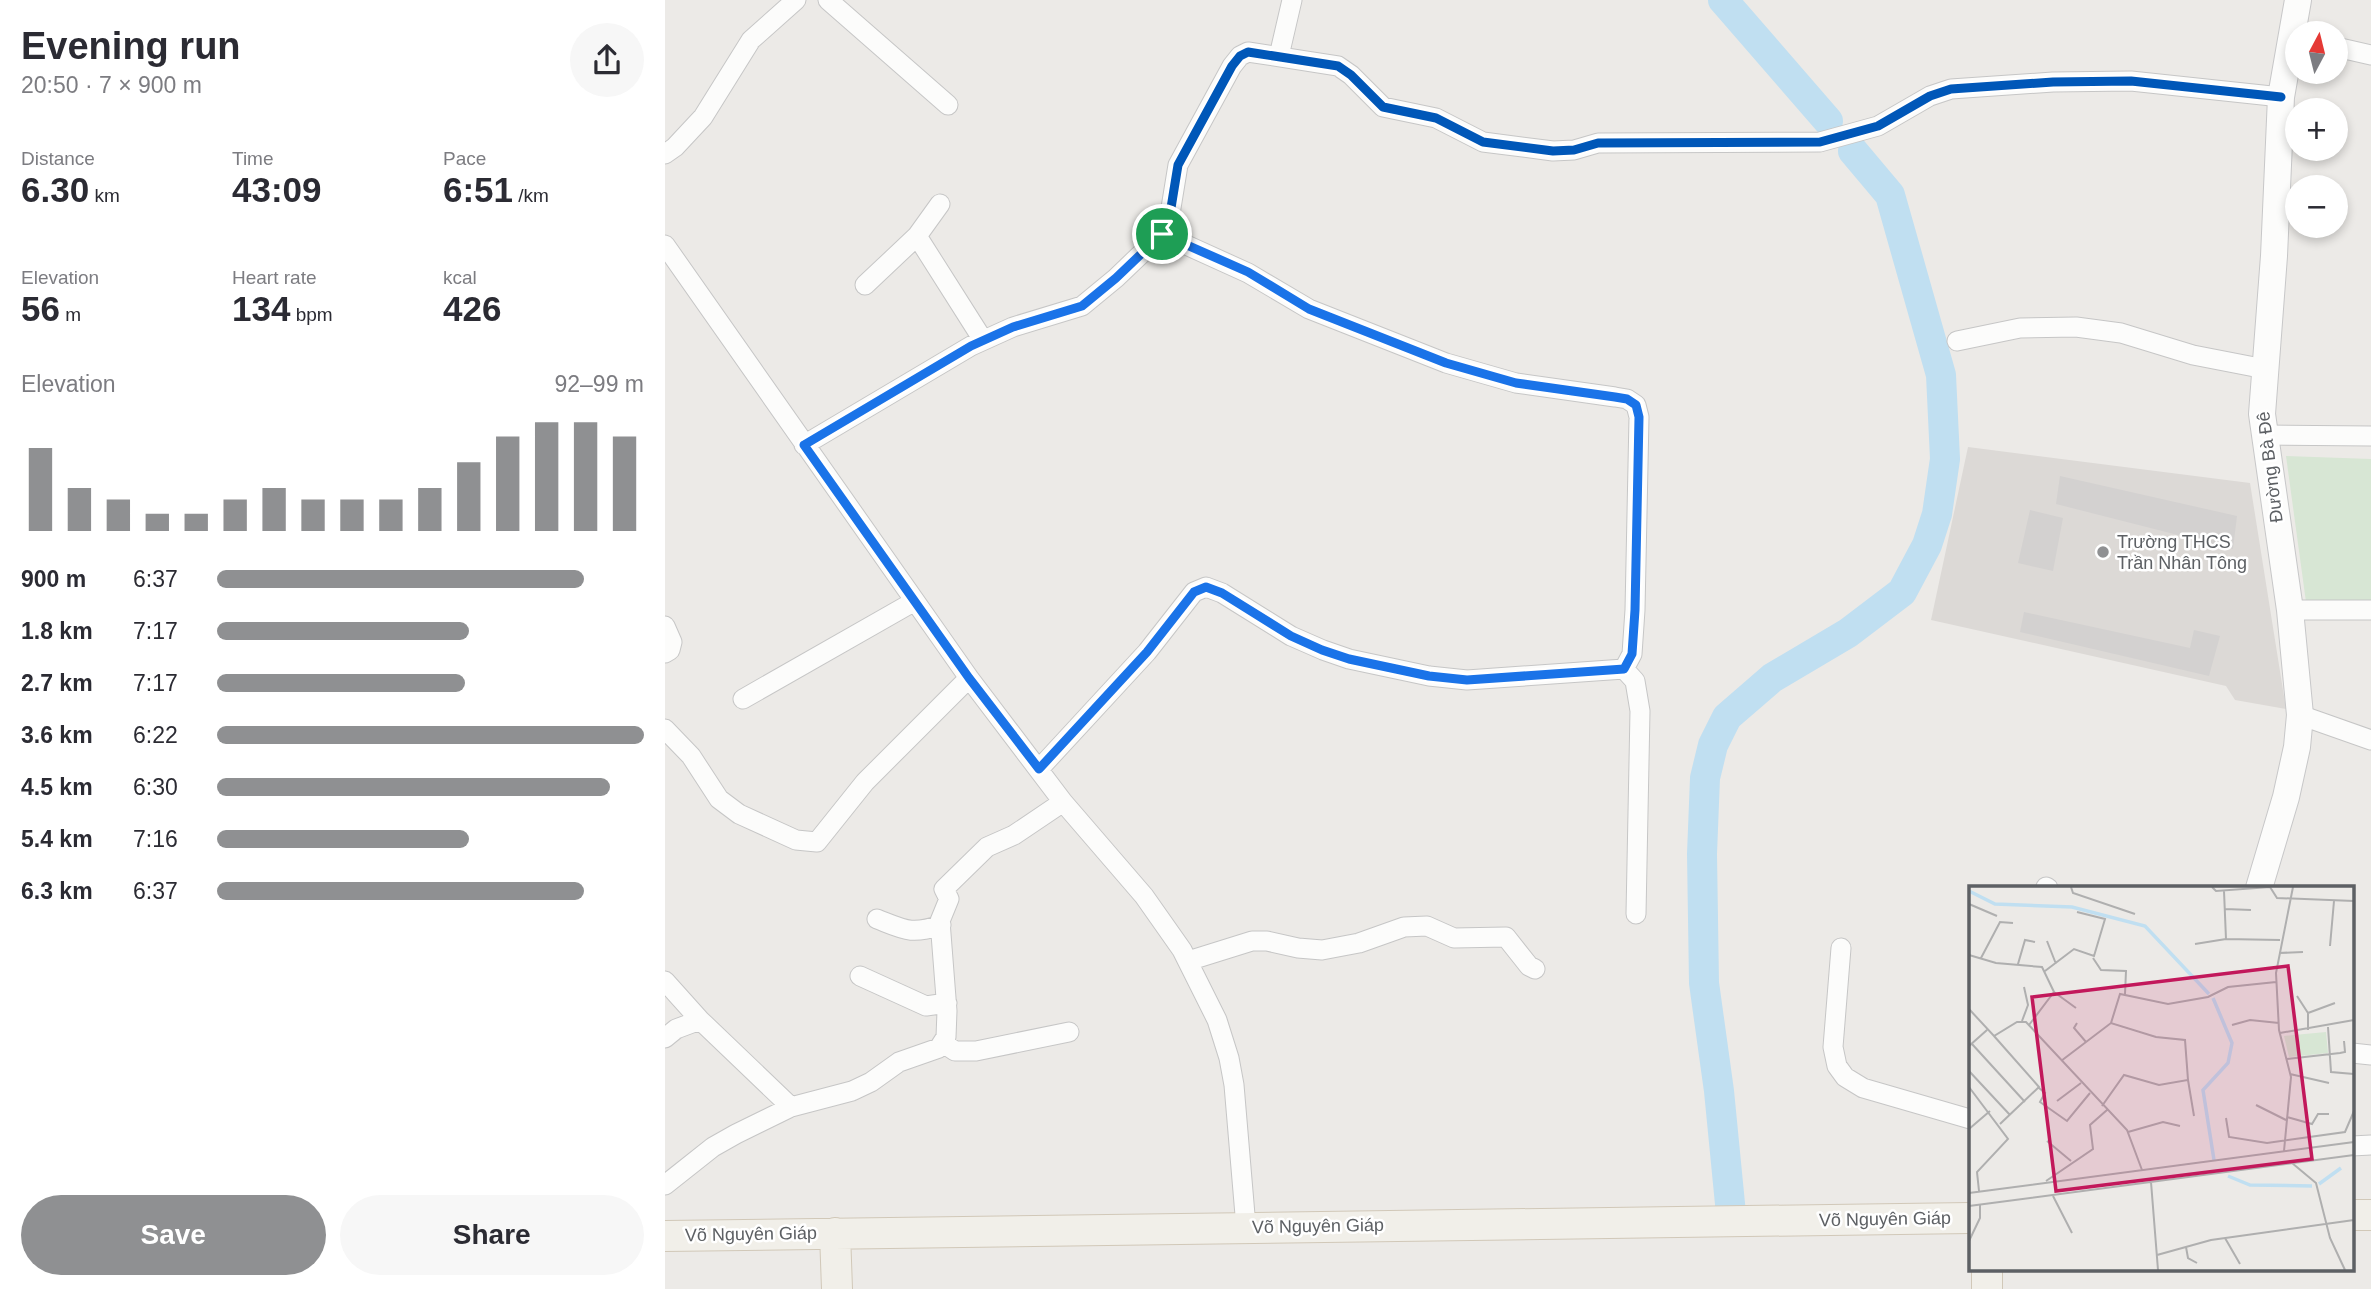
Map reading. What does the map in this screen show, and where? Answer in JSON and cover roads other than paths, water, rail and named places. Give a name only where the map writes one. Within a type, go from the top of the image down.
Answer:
[{"type":"main road","points":[[2353,1215],[2371,1215]]},
{"type":"main road","name":"Võ Nguyên Giáp","points":[[665,1236],[1969,1218]]},
{"type":"main road","points":[[835,1233],[837,1289]]},
{"type":"street","points":[[665,154],[703,117],[751,40],[796,0]]},
{"type":"street","points":[[828,0],[948,105]]},
{"type":"street","points":[[1279,56],[1292,0]]},
{"type":"street","name":"Đường Bà Đê","points":[[2296,21],[2298,0]]},
{"type":"street","points":[[2349,50],[2371,55]]},
{"type":"street","points":[[804,445],[983,340],[1013,327],[1082,306],[1116,278],[1162,234],[1170,214],[1178,165],[1232,66],[1240,56],[1248,52],[1338,66],[1351,75],[1383,107],[1436,118],[1483,142],[1553,151],[1598,143],[1820,142],[1878,125],[1939,93],[1972,87],[2131,81],[2281,97]]},
{"type":"street","name":"Đường Bà Đê","points":[[2260,886],[2286,797],[2297,747],[2300,715],[2290,610],[2262,414],[2274,256],[2281,97],[2285,79]]},
{"type":"street","points":[[865,285],[917,236],[940,204]]},
{"type":"street","points":[[1162,234],[1248,272],[1309,309],[1446,363],[1501,380],[1627,399],[1636,405],[1639,417],[1635,610],[1632,654],[1624,669]]},
{"type":"street","points":[[917,236],[983,340]]},
{"type":"street","points":[[665,245],[969,678],[1063,802],[1144,896],[1188,961],[1217,1020],[1229,1058],[1246,1227]]},
{"type":"street","points":[[1957,341],[2020,328],[2076,327],[2120,333],[2193,355],[2265,369]]},
{"type":"street","points":[[2264,435],[2371,436]]},
{"type":"street","points":[[1039,769],[1147,652],[1194,592],[1206,587],[1222,593],[1291,636],[1322,650],[1349,659],[1429,676],[1467,680],[1624,669],[1636,681],[1640,711],[1636,914]]},
{"type":"street","points":[[743,699],[915,601]]},
{"type":"street","points":[[2290,610],[2371,610]]},
{"type":"street","points":[[665,626],[672,642],[670,650],[665,653]]},
{"type":"street","points":[[665,729],[691,756],[719,799],[739,814],[796,840],[817,842],[866,782],[969,678]]},
{"type":"street","points":[[2300,715],[2371,740]]},
{"type":"street","points":[[665,1185],[725,1140],[790,1107],[852,1091],[871,1082],[899,1062],[939,1048],[946,1037],[947,1003],[941,925],[949,899],[944,889],[987,847],[1014,835],[1063,802]]},
{"type":"street","points":[[877,919],[910,931],[921,932],[941,925]]},
{"type":"street","points":[[1188,961],[1252,942],[1268,941],[1322,950],[1359,943],[1404,927],[1427,926],[1454,938],[1506,937],[1529,966],[1535,969]]},
{"type":"street","points":[[1841,948],[1833,1047],[1837,1066],[1845,1077],[1863,1088],[1969,1119]]},
{"type":"street","points":[[860,976],[926,1006],[947,1003]]},
{"type":"street","points":[[665,981],[790,1107]]},
{"type":"street","points":[[665,1038],[676,1029],[701,1020]]},
{"type":"street","points":[[943,1043],[955,1051],[976,1051],[1069,1032]]},
{"type":"street","points":[[2353,1053],[2371,1055]]},
{"type":"street","points":[[2353,1146],[2371,1145]]},
{"type":"waterway","points":[[1723,0],[1828,121]]},
{"type":"waterway","points":[[1731,1214],[1719,1091],[1704,983],[1702,854],[1705,778],[1713,745],[1727,717],[1772,678],[1848,633],[1902,592],[1927,545],[1937,514],[1945,459],[1941,375],[1890,195],[1853,151]]},
{"type":"place","name":"Trường THCS Trần Nhân Tông","points":[[2103,552]]}]
